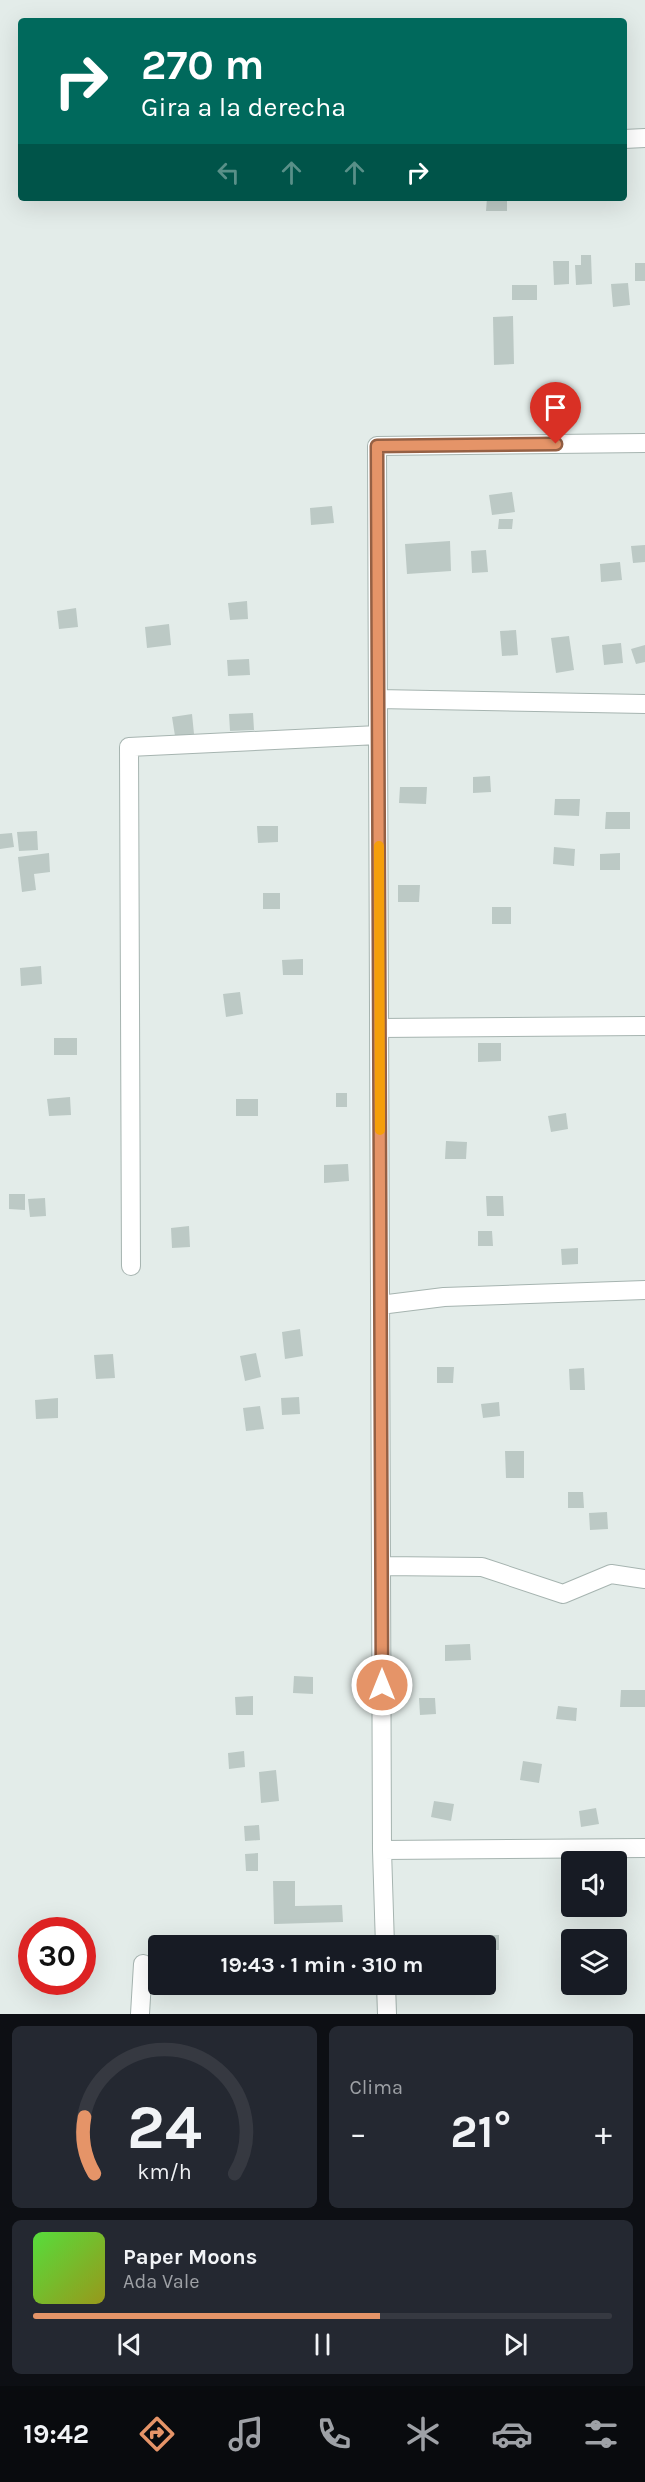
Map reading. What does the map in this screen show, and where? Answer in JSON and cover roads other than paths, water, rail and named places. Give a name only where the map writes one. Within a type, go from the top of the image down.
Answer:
[{"type":"street","points":[[627,138],[645,138]]},
{"type":"street","points":[[385,1935],[382,1850],[377,446],[645,442]]},
{"type":"street","points":[[378,699],[645,704]]},
{"type":"street","points":[[131,1266],[129,747],[378,735]]},
{"type":"street","points":[[380,1028],[645,1026]]},
{"type":"street","points":[[380,1305],[444,1297],[645,1290]]},
{"type":"street","points":[[381,1566],[482,1567],[563,1594],[611,1574],[645,1579]]},
{"type":"street","points":[[382,1850],[645,1848]]},
{"type":"street","points":[[140,2014],[143,1964]]},
{"type":"street","points":[[386,1995],[387,2014]]}]
